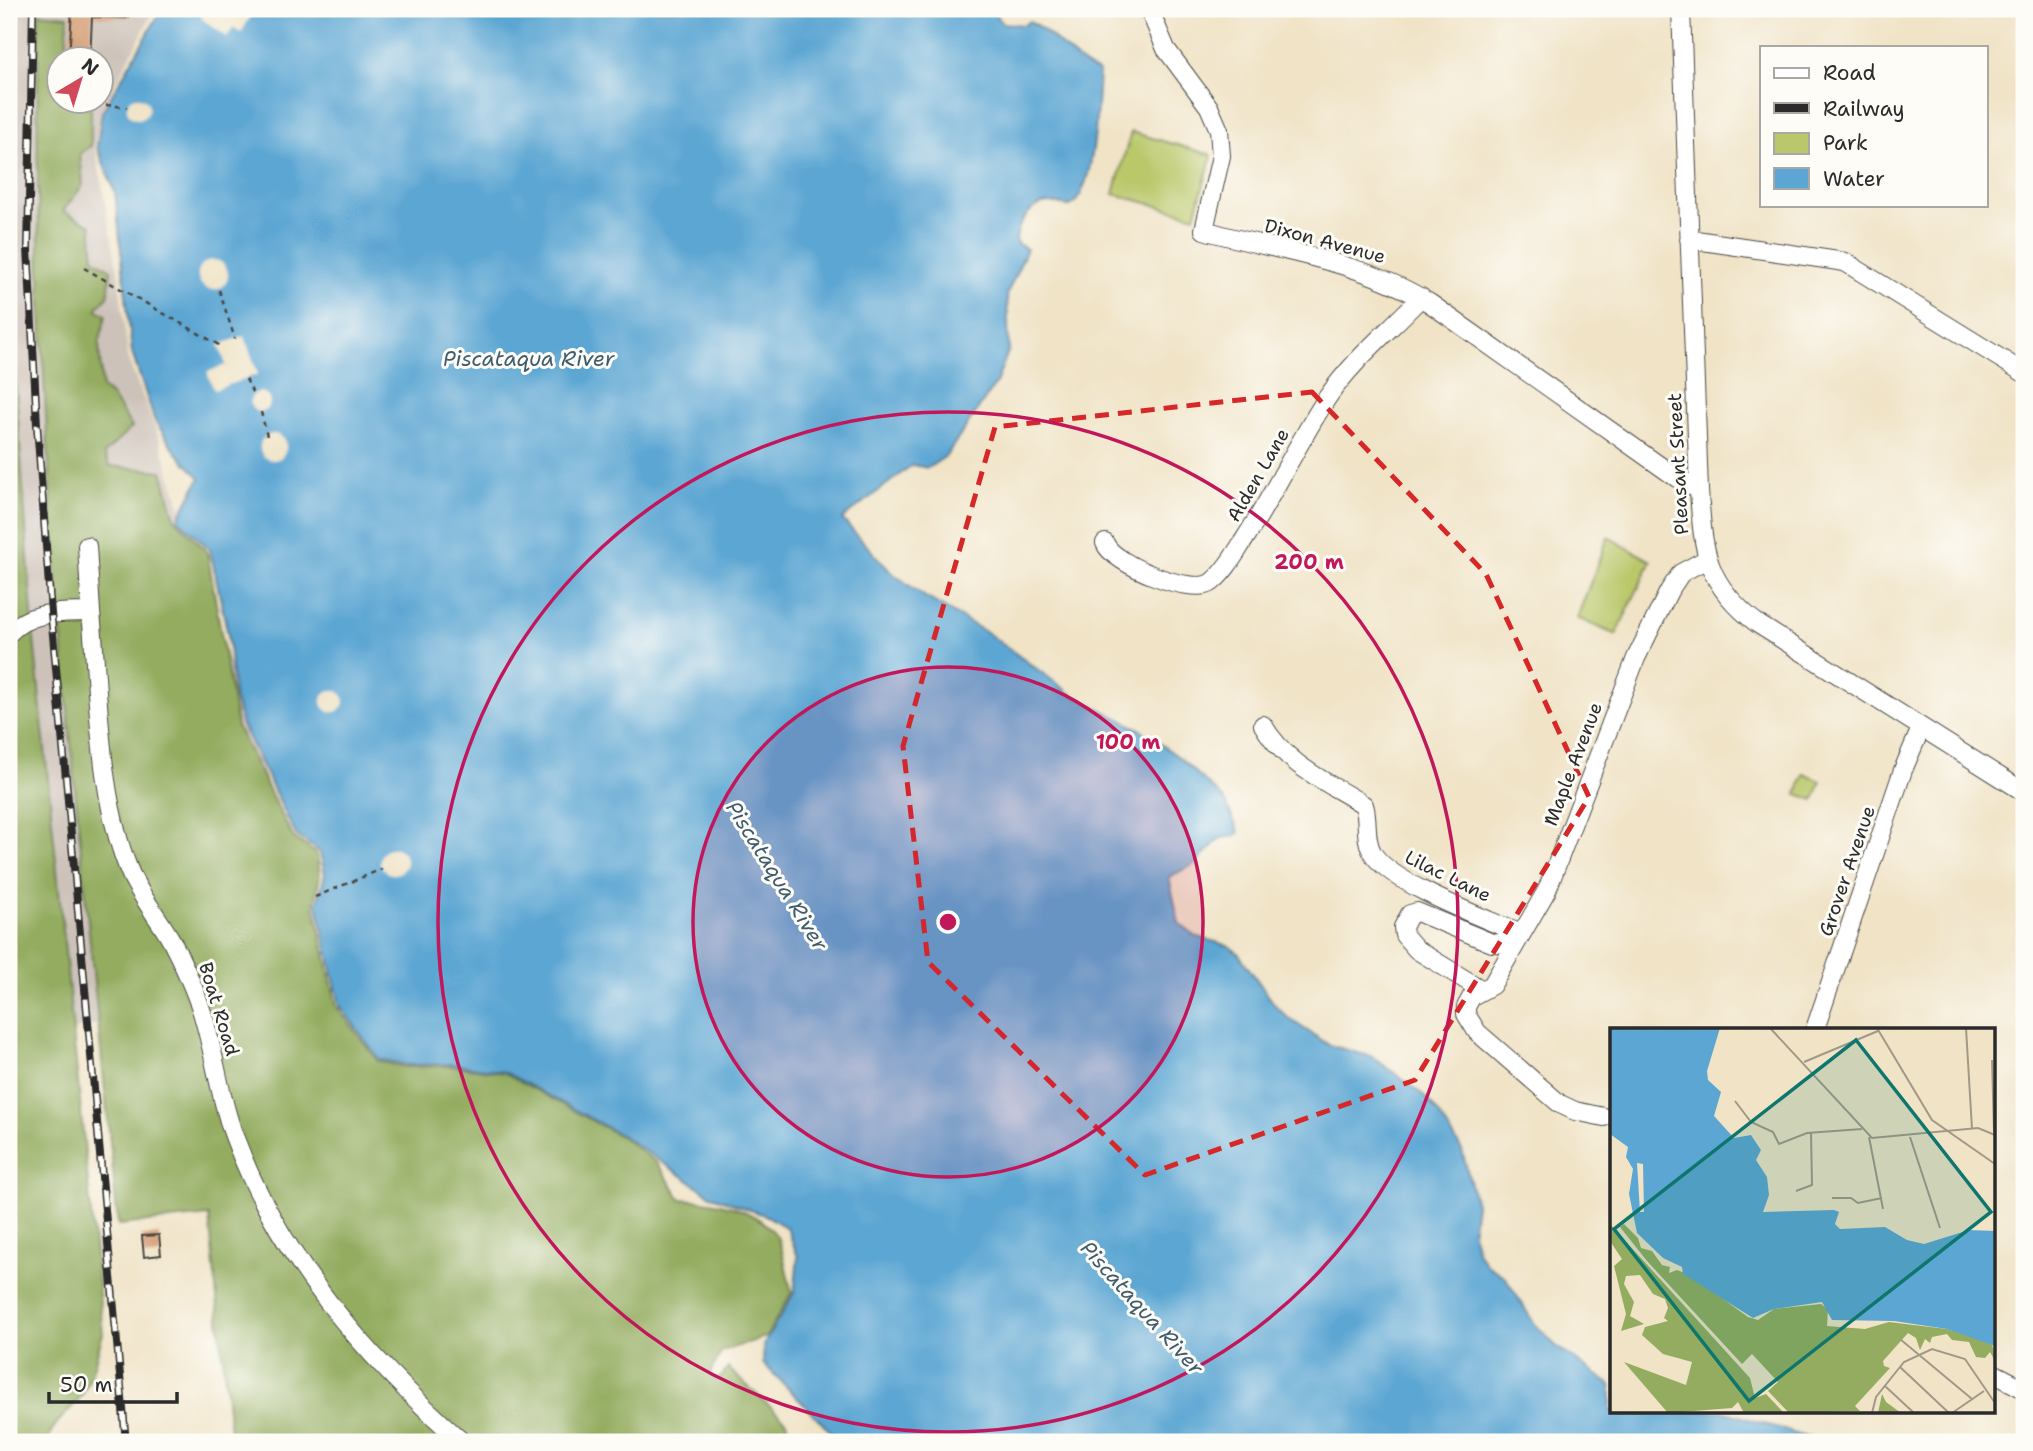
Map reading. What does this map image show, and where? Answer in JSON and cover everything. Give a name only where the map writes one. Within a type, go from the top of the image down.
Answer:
[{"type":"street","name":"Dixon Avenue","points":[[1149,9],[1166,49],[1209,107],[1219,130],[1221,156],[1204,230],[1371,273],[1421,297],[1624,442],[1699,490]]},
{"type":"street","name":"Pleasant Street","points":[[1681,9],[1699,490],[1702,538],[1707,559],[1719,586],[1743,613],[2024,792]]},
{"type":"street","points":[[1689,239],[1845,262],[2024,373]]},
{"type":"street","name":"Alden Lane","points":[[1105,543],[1108,551],[1119,559],[1182,585],[1196,588],[1212,582],[1259,517],[1328,397],[1421,297]]},
{"type":"street","name":"Boat Road","points":[[87,546],[107,780],[122,850],[133,878],[187,971],[203,1016],[233,1132],[249,1175],[269,1213],[339,1317],[394,1378],[462,1442]]},
{"type":"street","name":"Maple Avenue","points":[[1604,1118],[1575,1111],[1560,1104],[1477,1032],[1466,1014],[1466,1007],[1472,996],[1492,985],[1547,890],[1636,658],[1669,591],[1681,573],[1707,559]]},
{"type":"street","points":[[9,632],[25,619],[51,613],[91,612]]},
{"type":"street","name":"Lilac Lane","points":[[1263,725],[1283,753],[1296,765],[1364,805],[1369,848],[1378,862],[1403,880],[1518,939]]},
{"type":"street","name":"Grover Avenue","points":[[1815,1028],[1921,728]]},
{"type":"street","points":[[1482,990],[1409,943],[1403,927],[1406,918],[1417,912],[1492,943],[1518,939]]},
{"type":"street","points":[[1994,1374],[2024,1389]]},
{"type":"path","points":[[116,106],[127,107]]},
{"type":"path","points":[[84,268],[219,345]]},
{"type":"path","points":[[219,290],[235,339]]},
{"type":"path","points":[[246,379],[253,394]]},
{"type":"path","points":[[261,412],[267,436]]},
{"type":"path","points":[[315,897],[382,869]]},
{"type":"highlighted area","points":[[1312,392],[1486,574],[1589,797],[1415,1080],[1145,1175],[928,962],[903,746],[995,427]]},
{"type":"shaded area","points":[[9,9],[155,9],[116,83],[116,46],[46,46],[46,116],[100,116],[95,147],[118,272],[129,362],[158,435],[321,958],[9,1050]]},
{"type":"green space","points":[[9,9],[14,10],[9,288]]},
{"type":"green space","points":[[39,13],[68,16],[67,46],[46,46],[46,116],[91,116],[91,146],[80,154],[83,185],[63,211],[91,225],[94,259],[111,270],[108,296],[96,309],[106,315],[99,344],[102,388],[110,394],[132,427],[104,454],[110,466],[162,471],[175,519],[207,551],[237,727],[293,837],[317,854],[320,875],[314,905],[337,1007],[378,1061],[405,1067],[453,1066],[505,1073],[622,1137],[657,1163],[681,1199],[733,1207],[767,1225],[778,1240],[792,1292],[766,1337],[722,1351],[710,1373],[715,1380],[728,1368],[787,1422],[795,1442],[231,1442],[209,1216],[118,1225],[60,620],[41,317]]},
{"type":"green space","points":[[1131,132],[1212,155],[1195,216],[1114,194]]},
{"type":"green space","points":[[9,288],[33,629],[103,1334],[86,1386],[79,1399],[58,1422],[48,1442],[9,1442]]},
{"type":"green space","points":[[1608,537],[1651,561],[1616,635],[1577,618]]},
{"type":"green space","points":[[1804,774],[1821,781],[1814,800],[1797,794]]},
{"type":"water","name":"Piscataqua River","points":[[162,9],[997,9],[996,15],[1002,23],[1024,25],[1029,21],[1038,26],[1080,61],[1099,72],[1094,145],[1085,183],[1079,197],[1070,206],[1052,203],[1038,206],[1031,210],[1022,222],[1016,243],[1027,249],[1007,294],[1009,349],[996,383],[946,456],[928,468],[912,465],[842,519],[891,572],[924,596],[986,632],[1074,696],[1140,729],[1180,758],[1224,799],[1239,832],[1235,836],[1220,838],[1195,864],[1169,877],[1179,923],[1195,936],[1229,946],[1238,953],[1275,1005],[1288,1018],[1329,1045],[1373,1057],[1422,1094],[1437,1111],[1462,1150],[1476,1204],[1472,1233],[1478,1253],[1487,1265],[1505,1277],[1534,1323],[1555,1345],[1610,1384],[1610,1412],[1726,1412],[1822,1442],[841,1442],[763,1363],[764,1344],[794,1293],[798,1257],[787,1228],[767,1216],[712,1196],[623,1136],[505,1072],[452,1064],[407,1065],[379,1059],[340,1006],[317,904],[325,874],[320,852],[296,835],[242,725],[234,697],[228,635],[210,549],[178,519],[200,478],[176,452],[155,421],[132,353],[115,192],[97,147],[101,116],[116,116],[116,88]]},
{"type":"pier","points":[[207,9],[255,9],[241,33],[233,28],[227,37],[201,18]]},
{"type":"pier","points":[[138,97],[146,100],[149,108],[146,116],[138,119],[130,116],[127,108],[130,100]]},
{"type":"pier","points":[[213,260],[224,264],[228,275],[224,286],[213,290],[202,286],[198,275],[202,264]]},
{"type":"pier","points":[[244,336],[258,374],[214,390],[207,372],[226,365],[219,345]]},
{"type":"pier","points":[[256,392],[264,392],[270,402],[264,412],[256,412],[250,406],[250,398]]},
{"type":"pier","points":[[273,434],[282,438],[286,447],[282,456],[273,460],[264,456],[260,447],[264,438]]},
{"type":"pier","points":[[333,690],[341,693],[344,701],[341,709],[333,712],[325,709],[322,701],[325,693]]},
{"type":"pier","points":[[393,848],[402,852],[406,861],[402,870],[393,874],[384,870],[380,861],[384,852]]},
{"type":"building","points":[[72,9],[135,9],[127,18],[92,17],[91,46],[70,46]]},
{"type":"building","points":[[159,1235],[161,1255],[144,1257],[142,1236]]},
{"type":"railway","points":[[33,9],[28,248],[37,425],[51,613],[126,1442]]}]
